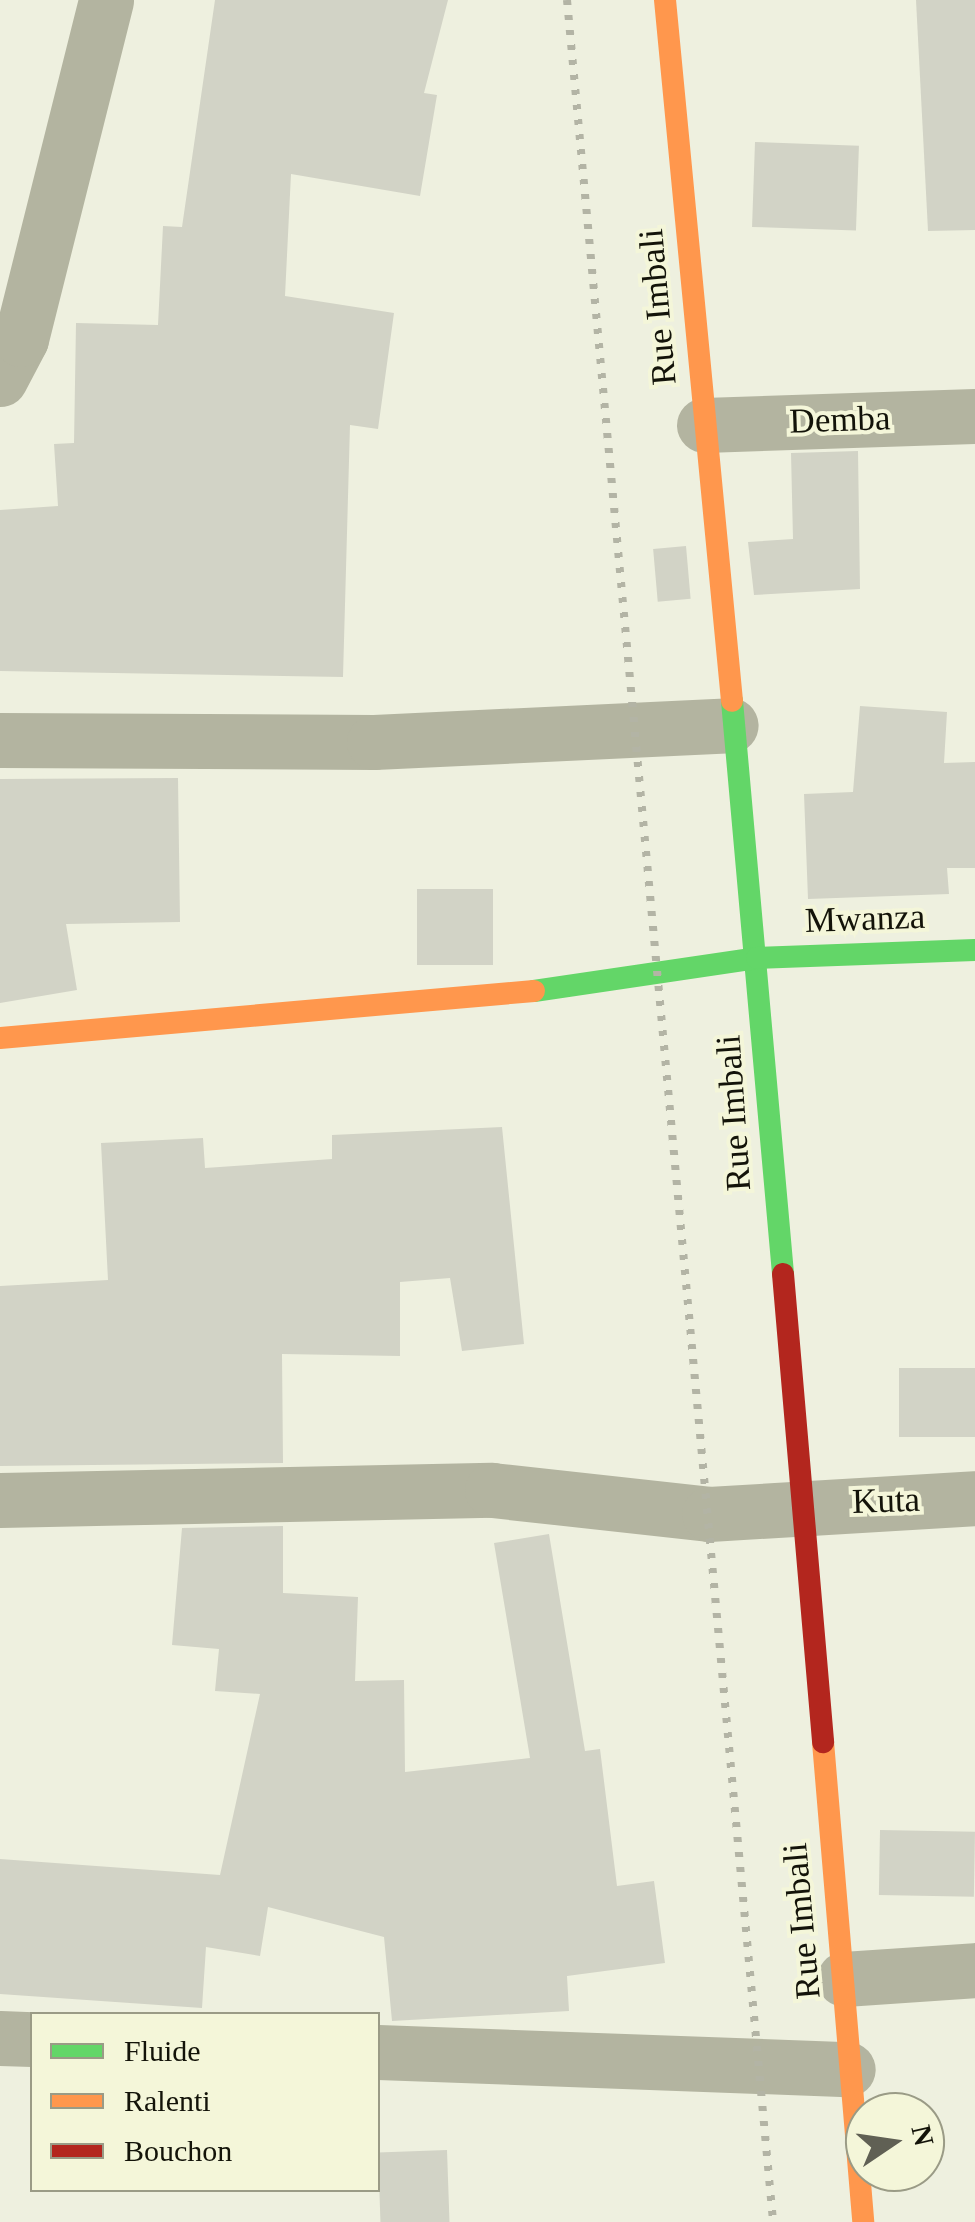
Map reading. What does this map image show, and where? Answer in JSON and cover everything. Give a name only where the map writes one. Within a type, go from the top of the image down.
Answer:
[{"type":"street","points":[[0,378],[21,339],[24,218],[106,0]]},
{"type":"street","name":"Rue Imbali","points":[[665,0],[730,725],[757,958],[798,1504],[863,2222]]},
{"type":"street","name":"Demba","points":[[704,424],[975,416]]},
{"type":"street","points":[[0,740],[374,742],[730,725]]},
{"type":"street","name":"Mwanza","points":[[0,1038],[456,1002],[757,958],[975,950]]},
{"type":"street","name":"Kuta","points":[[0,1500],[492,1490],[709,1514],[798,1504],[975,1498]]},
{"type":"street","points":[[844,1979],[975,1970]]},
{"type":"street","points":[[0,2038],[30,2039]]},
{"type":"street","points":[[380,2052],[848,2069]]},
{"type":"building","points":[[215,0],[448,0],[424,93],[437,95],[420,196],[291,174],[285,296],[394,313],[378,429],[350,425],[343,677],[0,671],[0,510],[58,506],[54,444],[74,443],[76,323],[158,325],[163,226],[182,227]]},
{"type":"building","points":[[916,0],[975,0],[975,230],[928,231]]},
{"type":"building","points":[[755,142],[859,146],[856,231],[752,227]]},
{"type":"building","points":[[858,451],[860,589],[754,595],[748,542],[793,539],[791,453]]},
{"type":"building","points":[[686,546],[691,599],[658,602],[653,549]]},
{"type":"building","points":[[860,706],[947,712],[944,763],[975,762],[975,868],[947,868],[949,894],[808,899],[804,794],[853,792]]},
{"type":"building","points":[[178,778],[180,922],[66,924],[77,990],[0,1003],[0,779]]},
{"type":"building","points":[[417,889],[493,889],[493,965],[417,965]]},
{"type":"building","points":[[502,1127],[524,1344],[462,1351],[450,1278],[400,1282],[400,1356],[282,1354],[283,1463],[0,1466],[0,1286],[108,1280],[101,1143],[203,1138],[205,1168],[332,1159],[332,1135]]},
{"type":"building","points":[[899,1368],[975,1368],[975,1437],[899,1437]]},
{"type":"building","points":[[283,1526],[283,1593],[358,1597],[355,1681],[404,1680],[405,1772],[530,1758],[494,1543],[549,1534],[585,1751],[600,1749],[617,1886],[654,1881],[665,1963],[567,1976],[569,2011],[392,2021],[384,1937],[268,1907],[260,1956],[206,1947],[202,2008],[0,1994],[0,1859],[220,1875],[260,1694],[215,1691],[219,1649],[172,1645],[182,1528]]},
{"type":"building","points":[[880,1830],[975,1832],[974,1897],[879,1895]]},
{"type":"building","points":[[447,2150],[450,2222],[380,2222],[380,2152]]},
{"type":"railway","points":[[567,0],[773,2222]]},
{"type":"traffic: fast","points":[[732,701],[783,1274]]},
{"type":"traffic: fast","points":[[534,991],[757,958],[975,950]]},
{"type":"traffic: slow","points":[[665,0],[732,701]]},
{"type":"traffic: slow","points":[[0,1038],[534,991]]},
{"type":"traffic: slow","points":[[823,1742],[863,2222]]},
{"type":"traffic: jam","points":[[783,1274],[823,1742]]}]
